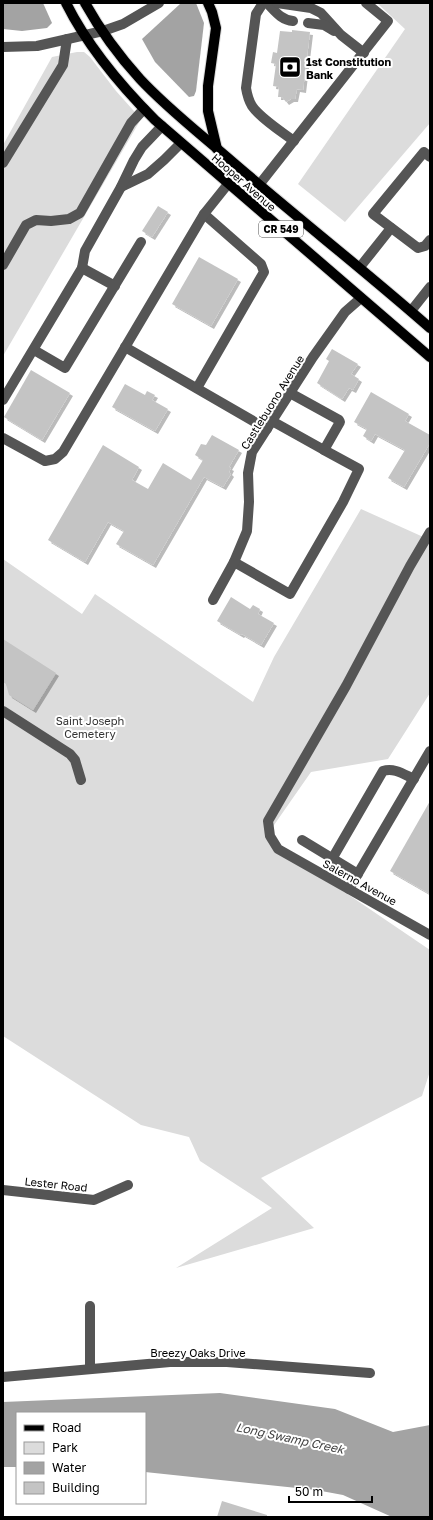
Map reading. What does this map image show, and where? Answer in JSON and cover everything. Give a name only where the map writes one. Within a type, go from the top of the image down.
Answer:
[{"type":"main road","name":"Hooper Avenue","points":[[66,3],[84,35],[96,52],[133,98],[144,109],[228,184],[430,357]]},
{"type":"main road","name":"Hooper Avenue","points":[[85,3],[103,31],[140,78],[167,105],[259,185],[360,267],[430,328]]},
{"type":"main road","points":[[208,3],[216,28],[208,86],[208,111],[217,149]]},
{"type":"street","points":[[3,47],[37,46],[103,31],[123,24],[159,3]]},
{"type":"street","points":[[263,3],[256,14],[246,88],[252,106],[294,141]]},
{"type":"street","points":[[267,3],[281,17],[293,21]]},
{"type":"street","points":[[276,3],[311,8],[321,13],[341,35]]},
{"type":"street","points":[[259,185],[388,21],[366,3]]},
{"type":"street","points":[[308,23],[324,25],[341,35],[364,52]]},
{"type":"street","points":[[3,164],[63,65],[67,39]]},
{"type":"street","points":[[3,264],[26,225],[36,220],[51,221],[70,219],[80,213],[130,123],[144,109]]},
{"type":"street","points":[[3,400],[82,268],[85,251],[121,187],[134,160],[142,147],[162,126]]},
{"type":"street","points":[[121,187],[148,174],[181,142]]},
{"type":"street","points":[[428,151],[373,214],[418,248],[425,246],[430,240]]},
{"type":"street","points":[[3,438],[45,461],[55,459],[63,452],[204,214],[228,184]]},
{"type":"street","points":[[197,388],[264,272],[261,264],[204,214]]},
{"type":"street","points":[[360,267],[391,228]]},
{"type":"street","points":[[34,350],[65,368],[141,242]]},
{"type":"street","points":[[82,268],[115,286]]},
{"type":"street","points":[[411,311],[430,287]]},
{"type":"street","name":"Castlebuono Avenue","points":[[213,600],[234,562],[247,532],[249,502],[248,473],[252,452],[345,312],[361,298]]},
{"type":"street","points":[[125,347],[197,388],[269,425],[324,450],[359,469],[343,502],[290,594],[234,562]]},
{"type":"street","points":[[290,393],[339,420],[340,422],[324,450]]},
{"type":"street","name":"Salerno Avenue","points":[[430,532],[410,566],[346,686],[268,821],[270,836],[278,849],[430,936]]},
{"type":"street","points":[[3,711],[70,754],[75,760],[81,780]]},
{"type":"street","points":[[349,889],[430,751]]},
{"type":"street","points":[[332,859],[384,771],[388,769],[414,779]]},
{"type":"street","points":[[302,840],[358,874]]},
{"type":"street","name":"Lester Road","points":[[3,1190],[94,1200],[128,1185]]},
{"type":"street","points":[[90,1306],[90,1369]]},
{"type":"street","name":"Breezy Oaks Drive","points":[[3,1377],[170,1362],[227,1362],[370,1374]]},
{"type":"green space","points":[[377,3],[430,3],[430,123],[345,222],[298,184],[405,29]]},
{"type":"green space","points":[[84,52],[90,57],[116,91],[141,119],[3,356],[3,145],[52,57]]},
{"type":"green space","name":"Saint Joseph Cemetery","points":[[361,509],[430,540],[430,693],[388,759],[311,772],[265,838],[430,950],[430,1071],[422,1096],[261,1178],[314,1228],[176,1268],[272,1208],[200,1161],[189,1137],[141,1125],[3,1036],[3,559],[82,614],[95,594],[253,702],[274,657]]},
{"type":"water","points":[[3,3],[43,3],[52,23],[47,28],[22,31],[3,29]]},
{"type":"water","points":[[196,3],[204,23],[196,91],[194,96],[189,97],[155,62],[142,39],[180,4]]},
{"type":"water","name":"Long Swamp Creek","points":[[220,1393],[335,1409],[393,1432],[430,1425],[430,1517],[392,1517],[343,1495],[316,1490],[146,1472],[146,1412],[16,1412],[16,1467],[3,1467],[3,1402]]},
{"type":"building","name":"1st Constitution Bank","points":[[292,30],[310,32],[303,90],[297,89],[295,99],[291,99],[286,102],[282,97],[278,97],[279,87],[273,86],[276,64],[271,63],[273,52],[277,53],[280,31],[292,32]]},
{"type":"building","points":[[158,206],[168,212],[152,237],[142,231]]},
{"type":"building","points":[[199,257],[238,279],[211,326],[172,304]]},
{"type":"building","points":[[332,349],[358,364],[351,374],[359,379],[353,390],[349,388],[342,399],[317,383],[329,361],[326,359]]},
{"type":"building","points":[[31,370],[70,393],[42,440],[4,417]]},
{"type":"building","points":[[125,384],[145,395],[147,391],[155,395],[152,400],[168,409],[155,431],[112,407]]},
{"type":"building","points":[[371,392],[409,414],[405,421],[430,435],[430,443],[404,487],[388,478],[405,450],[375,434],[371,441],[363,436],[367,429],[354,422]]},
{"type":"building","points":[[212,435],[239,450],[229,467],[231,468],[229,472],[231,474],[223,487],[204,477],[153,565],[116,544],[124,531],[108,522],[85,562],[48,540],[103,445],[139,467],[132,480],[148,489],[163,463],[191,480],[203,460],[195,455],[201,444],[206,445]]},
{"type":"building","points":[[231,597],[250,609],[253,605],[260,609],[258,614],[274,623],[261,645],[217,621]]},
{"type":"building","points":[[3,639],[56,673],[33,710],[9,695],[6,684],[3,682]]},
{"type":"building","points":[[430,801],[430,894],[390,871]]},
{"type":"building","points":[[222,1501],[267,1515],[267,1517],[217,1517]]},
{"type":"place","name":"1st Constitution Bank","points":[[290,67]]}]
